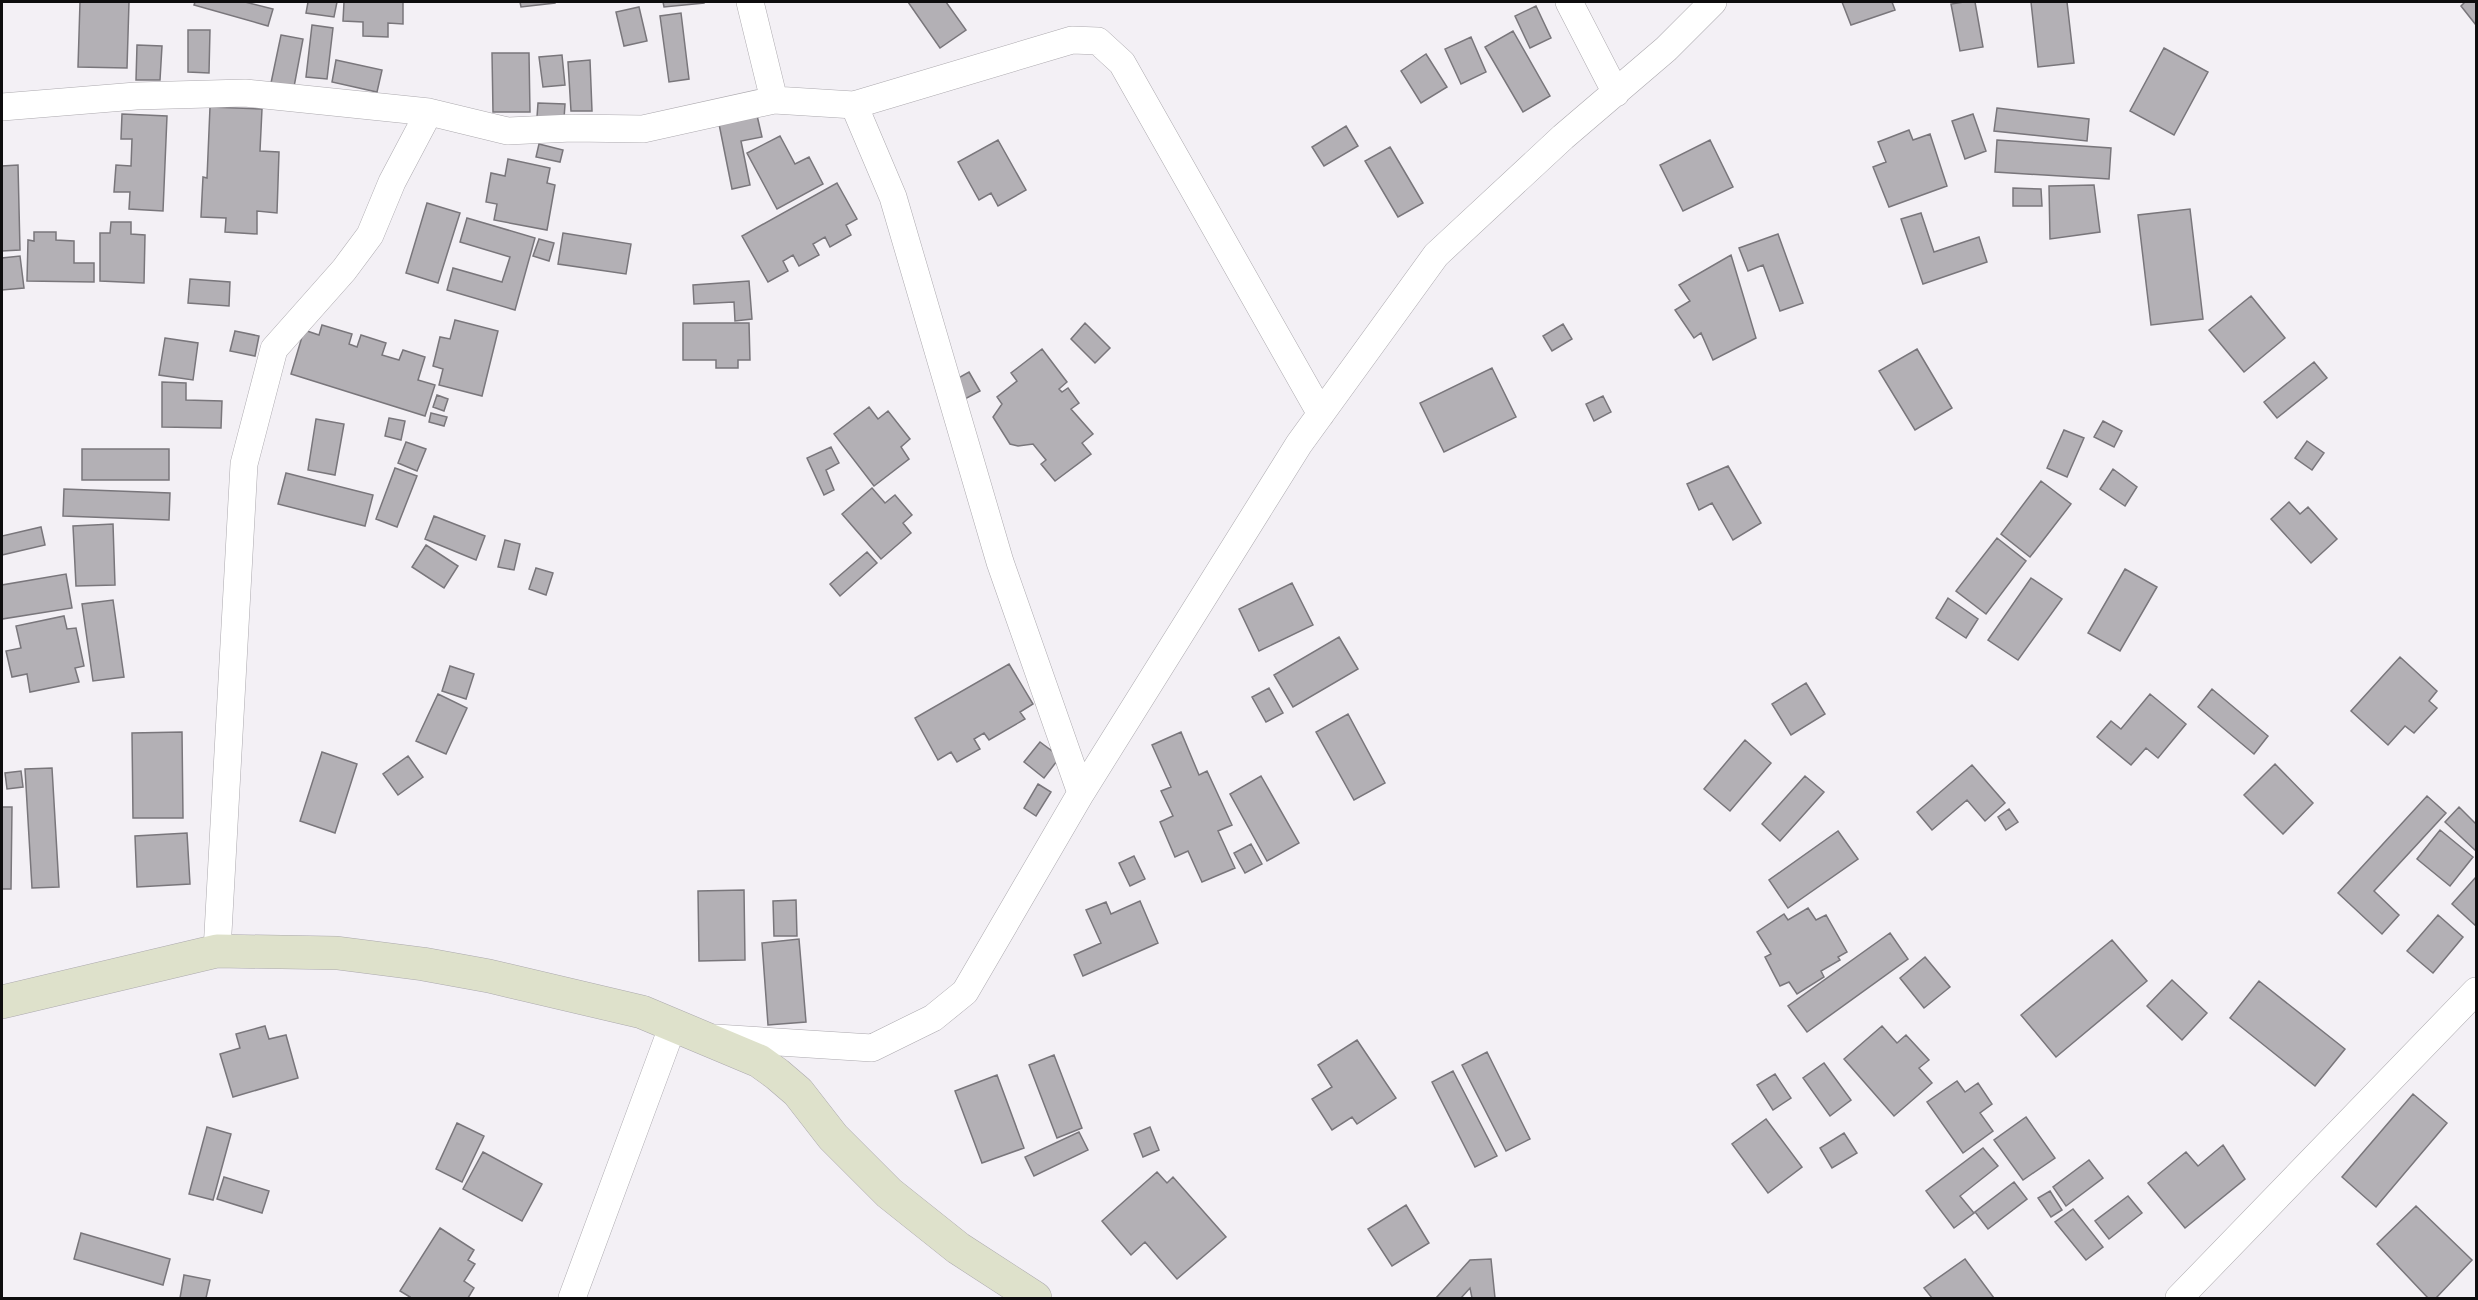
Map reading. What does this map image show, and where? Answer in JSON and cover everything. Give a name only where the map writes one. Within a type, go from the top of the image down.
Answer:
[{"type":"street","points":[[750,2],[774,100]]},
{"type":"street","points":[[1569,2],[1616,93]]},
{"type":"street","points":[[686,1031],[872,1048],[933,1018],[964,992],[1081,793],[1261,505],[1321,414],[1436,255],[1563,138],[1666,50],[1713,2]]},
{"type":"street","points":[[2,106],[136,96],[245,93],[429,112],[507,131],[572,128],[643,129],[774,100],[854,105],[1072,40],[1098,41],[1122,63],[1321,414]]},
{"type":"street","points":[[854,105],[893,197],[1000,562],[1081,793]]},
{"type":"street","points":[[217,951],[244,464],[261,396],[274,349],[344,270],[370,235],[392,182],[429,112]]},
{"type":"street","points":[[2,1002],[217,951],[337,953],[423,964],[489,976],[642,1012],[759,1061],[777,1074],[798,1092],[833,1137],[889,1193],[958,1248],[1034,1298]]},
{"type":"street","points":[[2179,1299],[2476,991]]},
{"type":"street","points":[[572,1299],[686,1031]]},
{"type":"building","points":[[80,2],[129,2],[127,68],[78,67]]},
{"type":"building","points":[[195,2],[245,2],[273,9],[268,26],[194,5]]},
{"type":"building","points":[[308,2],[337,2],[334,17],[306,13]]},
{"type":"building","points":[[344,2],[403,2],[403,24],[388,23],[388,37],[363,36],[363,22],[343,21]]},
{"type":"building","points":[[520,2],[555,2],[555,3],[521,7]]},
{"type":"building","points":[[663,2],[704,2],[704,3],[664,7]]},
{"type":"building","points":[[908,2],[946,2],[966,30],[940,48]]},
{"type":"building","points":[[1842,2],[1892,2],[1895,10],[1851,25]]},
{"type":"building","points":[[1975,2],[1983,47],[1960,51],[1951,4]]},
{"type":"building","points":[[2031,2],[2067,2],[2074,63],[2038,67]]},
{"type":"building","points":[[2465,2],[2476,2],[2476,25],[2461,6]]},
{"type":"building","points":[[1536,6],[1551,38],[1530,48],[1515,16]]},
{"type":"building","points":[[639,7],[647,41],[624,46],[616,12]]},
{"type":"building","points":[[681,13],[689,79],[669,82],[660,16]]},
{"type":"building","points":[[312,25],[333,28],[327,79],[306,77]]},
{"type":"building","points":[[188,30],[210,30],[209,73],[188,72]]},
{"type":"building","points":[[1513,31],[1550,96],[1523,112],[1485,47]]},
{"type":"building","points":[[281,35],[303,39],[294,87],[271,83]]},
{"type":"building","points":[[1471,37],[1486,72],[1461,84],[1445,49]]},
{"type":"building","points":[[137,45],[162,46],[160,80],[136,80]]},
{"type":"building","points":[[2164,48],[2208,72],[2174,135],[2130,111]]},
{"type":"building","points":[[492,53],[529,53],[530,112],[493,112]]},
{"type":"building","points":[[1426,54],[1447,87],[1421,103],[1401,71]]},
{"type":"building","points":[[562,55],[565,85],[543,87],[539,57]]},
{"type":"building","points":[[336,60],[382,70],[377,92],[332,82]]},
{"type":"building","points":[[590,60],[592,111],[571,111],[568,62]]},
{"type":"building","points":[[538,103],[565,104],[564,119],[537,117]]},
{"type":"building","points":[[210,107],[262,109],[260,151],[279,152],[277,213],[257,211],[257,234],[225,232],[226,218],[201,217],[203,177],[207,178]]},
{"type":"building","points":[[1997,108],[2089,119],[2087,141],[1994,131]]},
{"type":"building","points":[[756,111],[762,137],[741,141],[750,185],[732,189],[718,119]]},
{"type":"building","points":[[122,114],[167,116],[163,211],[129,209],[130,192],[114,192],[116,165],[131,166],[132,139],[121,139]]},
{"type":"building","points":[[1973,114],[1986,151],[1965,159],[1952,121]]},
{"type":"building","points":[[1346,126],[1358,146],[1324,166],[1312,147]]},
{"type":"building","points":[[1909,130],[1913,140],[1930,134],[1947,186],[1889,207],[1873,167],[1886,162],[1878,142]]},
{"type":"building","points":[[780,136],[795,164],[809,157],[823,184],[777,209],[747,153]]},
{"type":"building","points":[[998,140],[1026,190],[998,206],[991,193],[979,200],[958,162]]},
{"type":"building","points":[[1710,140],[1733,187],[1683,211],[1660,165]]},
{"type":"building","points":[[1997,140],[2111,148],[2109,179],[1995,172]]},
{"type":"building","points":[[539,144],[563,150],[560,162],[536,157]]},
{"type":"building","points":[[1390,147],[1423,203],[1398,217],[1365,161]]},
{"type":"building","points":[[508,159],[550,168],[547,183],[555,185],[547,230],[494,220],[497,204],[486,202],[491,173],[505,176]]},
{"type":"building","points":[[18,165],[20,250],[2,251],[2,166]]},
{"type":"building","points":[[837,183],[857,219],[846,225],[851,235],[830,247],[825,237],[813,244],[819,255],[799,266],[793,255],[783,261],[788,271],[768,282],[742,236]]},
{"type":"building","points":[[2094,185],[2100,232],[2050,239],[2049,186]]},
{"type":"building","points":[[2013,188],[2041,189],[2042,206],[2013,206]]},
{"type":"building","points":[[427,203],[460,213],[438,283],[406,273]]},
{"type":"building","points":[[2190,209],[2203,319],[2151,325],[2138,215]]},
{"type":"building","points":[[1921,213],[1934,252],[1979,237],[1987,262],[1923,284],[1901,219]]},
{"type":"building","points":[[467,218],[535,238],[515,310],[447,290],[453,268],[502,282],[510,257],[460,242]]},
{"type":"building","points":[[111,222],[131,222],[131,234],[145,235],[144,283],[100,281],[100,233],[110,233]]},
{"type":"building","points":[[34,232],[56,232],[56,240],[74,241],[74,263],[94,263],[94,282],[27,281],[28,240],[34,241]]},
{"type":"building","points":[[563,233],[631,244],[626,274],[558,264]]},
{"type":"building","points":[[1778,234],[1803,303],[1780,311],[1763,265],[1748,271],[1739,248]]},
{"type":"building","points":[[539,239],[554,243],[549,261],[533,256]]},
{"type":"building","points":[[1731,255],[1756,338],[1713,360],[1701,333],[1694,338],[1675,310],[1690,301],[1679,285]]},
{"type":"building","points":[[20,256],[24,288],[2,290],[2,258]]},
{"type":"building","points":[[190,279],[230,282],[229,306],[188,303]]},
{"type":"building","points":[[749,281],[752,319],[735,321],[734,302],[694,304],[693,285]]},
{"type":"building","points":[[2251,296],[2285,338],[2244,372],[2209,330]]},
{"type":"building","points":[[455,320],[498,331],[482,396],[439,385],[443,369],[433,366],[440,337],[450,339]]},
{"type":"building","points":[[683,323],[749,323],[750,360],[738,360],[738,368],[716,368],[716,360],[683,360]]},
{"type":"building","points":[[1085,323],[1110,348],[1095,363],[1071,339]]},
{"type":"building","points":[[1563,324],[1572,339],[1552,351],[1543,336]]},
{"type":"building","points":[[322,325],[352,334],[349,344],[357,347],[361,335],[386,343],[382,355],[399,360],[403,350],[425,357],[418,380],[435,385],[425,416],[291,374],[304,330],[319,335]]},
{"type":"building","points":[[235,331],[259,336],[255,356],[230,351]]},
{"type":"building","points":[[165,338],[198,343],[193,380],[159,375]]},
{"type":"building","points":[[1042,349],[1067,382],[1059,389],[1062,392],[1068,388],[1079,403],[1071,409],[1093,434],[1082,443],[1091,454],[1055,481],[1041,464],[1046,460],[1033,444],[1018,446],[1010,444],[993,417],[1002,404],[997,397],[1017,381],[1011,373]]},
{"type":"building","points":[[1917,349],[1952,408],[1915,430],[1879,371]]},
{"type":"building","points":[[2314,362],[2327,378],[2277,418],[2264,402]]},
{"type":"building","points":[[1492,368],[1516,417],[1444,452],[1420,403]]},
{"type":"building","points":[[969,372],[980,391],[963,400],[953,381]]},
{"type":"building","points":[[162,382],[186,383],[186,400],[222,401],[221,428],[162,427]]},
{"type":"building","points":[[437,395],[448,399],[444,411],[433,407]]},
{"type":"building","points":[[1603,396],[1611,412],[1594,421],[1586,404]]},
{"type":"building","points":[[869,407],[878,419],[888,411],[910,439],[901,447],[909,459],[874,486],[834,434]]},
{"type":"building","points":[[431,413],[447,417],[444,426],[429,422]]},
{"type":"building","points":[[389,418],[405,421],[401,440],[385,436]]},
{"type":"building","points":[[316,419],[344,424],[335,475],[308,470]]},
{"type":"building","points":[[2103,421],[2122,431],[2114,447],[2094,437]]},
{"type":"building","points":[[2064,430],[2084,438],[2067,477],[2047,468]]},
{"type":"building","points":[[2307,441],[2324,453],[2312,470],[2295,458]]},
{"type":"building","points":[[406,442],[426,449],[417,471],[398,463]]},
{"type":"building","points":[[831,447],[839,463],[826,470],[834,490],[824,495],[807,458]]},
{"type":"building","points":[[82,449],[169,449],[169,480],[82,480]]},
{"type":"building","points":[[1728,466],[1761,523],[1733,540],[1712,503],[1699,510],[1687,484]]},
{"type":"building","points":[[395,468],[417,476],[397,527],[376,519]]},
{"type":"building","points":[[2113,469],[2137,487],[2125,506],[2100,489]]},
{"type":"building","points":[[286,473],[373,495],[365,526],[278,504]]},
{"type":"building","points":[[2041,481],[2071,504],[2030,557],[2001,534]]},
{"type":"building","points":[[872,488],[885,503],[895,495],[912,515],[903,523],[911,533],[881,559],[842,514]]},
{"type":"building","points":[[64,489],[170,493],[169,520],[63,516]]},
{"type":"building","points":[[2289,502],[2300,514],[2308,507],[2337,539],[2311,563],[2271,519]]},
{"type":"building","points":[[434,516],[485,536],[476,560],[425,539]]},
{"type":"building","points":[[113,524],[115,585],[76,586],[73,526]]},
{"type":"building","points":[[41,527],[45,545],[2,555],[2,536]]},
{"type":"building","points":[[1997,538],[2026,561],[1986,614],[1956,591]]},
{"type":"building","points":[[505,540],[520,544],[514,570],[498,567]]},
{"type":"building","points":[[426,545],[458,566],[444,588],[412,567]]},
{"type":"building","points":[[867,552],[877,563],[840,596],[830,584]]},
{"type":"building","points":[[536,568],[553,573],[546,595],[529,589]]},
{"type":"building","points":[[2125,569],[2157,587],[2120,651],[2088,633]]},
{"type":"building","points":[[66,574],[72,608],[2,619],[2,585]]},
{"type":"building","points":[[2031,578],[2062,599],[2018,660],[1988,640]]},
{"type":"building","points":[[1292,583],[1313,625],[1259,651],[1239,609]]},
{"type":"building","points":[[1948,598],[1978,619],[1966,638],[1936,618]]},
{"type":"building","points":[[113,600],[124,677],[93,681],[82,604]]},
{"type":"building","points":[[64,616],[67,629],[76,628],[84,666],[75,668],[79,682],[30,692],[27,674],[12,677],[6,651],[21,648],[16,626]]},
{"type":"building","points":[[1339,637],[1358,669],[1293,707],[1274,675]]},
{"type":"building","points":[[2400,657],[2437,691],[2429,701],[2437,708],[2414,733],[2405,726],[2388,745],[2351,711]]},
{"type":"building","points":[[1009,664],[1033,704],[1020,712],[1025,719],[989,740],[984,733],[974,739],[980,749],[957,762],[951,752],[938,760],[915,718]]},
{"type":"building","points":[[450,666],[474,674],[466,699],[442,691]]},
{"type":"building","points":[[1806,683],[1825,714],[1791,735],[1772,704]]},
{"type":"building","points":[[1269,688],[1283,713],[1266,722],[1252,697]]},
{"type":"building","points":[[2212,689],[2268,736],[2254,754],[2198,707]]},
{"type":"building","points":[[438,694],[467,708],[446,754],[416,741]]},
{"type":"building","points":[[2150,694],[2186,724],[2158,758],[2146,748],[2131,765],[2097,737],[2111,721],[2121,729]]},
{"type":"building","points":[[1348,714],[1385,783],[1354,800],[1316,732]]},
{"type":"building","points":[[182,732],[183,818],[133,818],[132,733]]},
{"type":"building","points":[[1181,732],[1199,775],[1207,771],[1232,825],[1218,831],[1235,868],[1202,882],[1188,851],[1175,857],[1160,822],[1173,816],[1161,791],[1171,787],[1152,745]]},
{"type":"building","points":[[1745,740],[1771,763],[1730,811],[1704,789]]},
{"type":"building","points":[[1040,742],[1060,757],[1044,778],[1024,762]]},
{"type":"building","points":[[322,752],[357,764],[335,833],[300,821]]},
{"type":"building","points":[[408,756],[423,777],[398,795],[383,774]]},
{"type":"building","points":[[2275,764],[2313,803],[2283,834],[2244,795]]},
{"type":"building","points":[[1972,765],[2005,803],[1985,821],[1967,800],[1932,830],[1917,812]]},
{"type":"building","points":[[52,768],[59,887],[32,888],[25,769]]},
{"type":"building","points":[[21,771],[23,787],[7,789],[5,773]]},
{"type":"building","points":[[1261,776],[1299,843],[1267,861],[1230,794]]},
{"type":"building","points":[[1805,776],[1824,792],[1780,841],[1762,824]]},
{"type":"building","points":[[1038,784],[1051,792],[1036,816],[1024,808]]},
{"type":"building","points":[[2427,796],[2446,813],[2374,891],[2399,915],[2382,934],[2338,893]]},
{"type":"building","points":[[2,807],[12,807],[11,889],[2,889]]},
{"type":"building","points":[[2459,807],[2476,824],[2476,851],[2445,822]]},
{"type":"building","points":[[2009,809],[2018,822],[2006,830],[1998,817]]},
{"type":"building","points":[[2440,830],[2473,857],[2450,886],[2417,859]]},
{"type":"building","points":[[1838,831],[1858,859],[1788,908],[1769,880]]},
{"type":"building","points":[[187,833],[190,884],[137,887],[135,836]]},
{"type":"building","points":[[1251,844],[1262,864],[1245,873],[1234,853]]},
{"type":"building","points":[[1134,856],[1145,879],[1130,886],[1119,863]]},
{"type":"building","points":[[2476,877],[2476,926],[2452,904]]},
{"type":"building","points":[[744,890],[745,960],[699,961],[698,891]]},
{"type":"building","points":[[796,900],[797,936],[774,936],[773,901]]},
{"type":"building","points":[[1140,901],[1158,943],[1083,976],[1074,955],[1101,943],[1086,910],[1106,902],[1111,914]]},
{"type":"building","points":[[1808,908],[1816,920],[1826,915],[1847,952],[1838,957],[1840,960],[1821,971],[1824,977],[1797,994],[1789,982],[1780,986],[1765,957],[1771,954],[1757,932],[1784,914],[1788,920]]},
{"type":"building","points":[[2438,915],[2463,937],[2433,973],[2407,951]]},
{"type":"building","points":[[1890,933],[1908,959],[1807,1032],[1788,1006]]},
{"type":"building","points":[[799,939],[806,1022],[768,1025],[762,943]]},
{"type":"building","points":[[2112,940],[2147,981],[2056,1057],[2021,1015]]},
{"type":"building","points":[[1925,957],[1950,987],[1924,1008],[1900,978]]},
{"type":"building","points":[[2172,980],[2207,1013],[2182,1040],[2147,1006]]},
{"type":"building","points":[[2259,981],[2345,1049],[2315,1086],[2230,1018]]},
{"type":"building","points":[[265,1026],[269,1039],[286,1035],[298,1078],[233,1097],[220,1054],[240,1048],[236,1034]]},
{"type":"building","points":[[1882,1026],[1897,1043],[1906,1035],[1929,1060],[1919,1068],[1932,1083],[1894,1116],[1844,1059]]},
{"type":"building","points":[[1357,1040],[1396,1098],[1357,1124],[1352,1117],[1332,1130],[1312,1099],[1332,1087],[1318,1065]]},
{"type":"building","points":[[1487,1052],[1530,1139],[1506,1151],[1462,1065]]},
{"type":"building","points":[[1054,1055],[1082,1128],[1057,1138],[1029,1065]]},
{"type":"building","points":[[1824,1063],[1851,1100],[1830,1116],[1803,1078]]},
{"type":"building","points":[[1453,1071],[1497,1156],[1475,1167],[1432,1082]]},
{"type":"building","points":[[1775,1074],[1791,1098],[1773,1110],[1757,1085]]},
{"type":"building","points":[[997,1075],[1024,1148],[982,1163],[955,1091]]},
{"type":"building","points":[[1957,1081],[1965,1092],[1978,1083],[1992,1104],[1980,1113],[1993,1131],[1963,1153],[1927,1102]]},
{"type":"building","points":[[2413,1094],[2447,1123],[2376,1207],[2342,1177]]},
{"type":"building","points":[[2026,1117],[2055,1158],[2023,1180],[1994,1140]]},
{"type":"building","points":[[1766,1119],[1802,1167],[1768,1193],[1732,1144]]},
{"type":"building","points":[[457,1123],[484,1136],[462,1182],[436,1169]]},
{"type":"building","points":[[207,1127],[231,1134],[213,1200],[189,1194]]},
{"type":"building","points":[[1150,1127],[1159,1150],[1143,1157],[1134,1134]]},
{"type":"building","points":[[1079,1132],[1088,1150],[1034,1176],[1025,1157]]},
{"type":"building","points":[[1844,1133],[1857,1153],[1832,1168],[1820,1148]]},
{"type":"building","points":[[2223,1145],[2245,1179],[2185,1228],[2148,1183],[2186,1152],[2198,1166]]},
{"type":"building","points":[[1983,1148],[1998,1166],[1960,1196],[1974,1213],[1954,1228],[1926,1191]]},
{"type":"building","points":[[483,1152],[542,1184],[522,1221],[463,1189]]},
{"type":"building","points":[[2089,1160],[2103,1178],[2066,1206],[2053,1187]]},
{"type":"building","points":[[1157,1172],[1167,1183],[1173,1177],[1226,1237],[1177,1279],[1145,1242],[1131,1255],[1102,1221]]},
{"type":"building","points":[[224,1177],[269,1191],[262,1213],[217,1199]]},
{"type":"building","points":[[2014,1182],[2027,1199],[1988,1229],[1975,1212]]},
{"type":"building","points":[[2050,1191],[2062,1210],[2051,1217],[2038,1198]]},
{"type":"building","points":[[2128,1196],[2142,1213],[2109,1239],[2095,1221]]},
{"type":"building","points":[[1406,1205],[1429,1243],[1392,1266],[1368,1229]]},
{"type":"building","points":[[2416,1206],[2472,1260],[2436,1298],[2428,1298],[2377,1244]]},
{"type":"building","points":[[2073,1209],[2103,1247],[2086,1260],[2055,1222]]},
{"type":"building","points":[[440,1228],[474,1250],[468,1260],[475,1264],[464,1281],[474,1288],[468,1298],[409,1298],[400,1291]]},
{"type":"building","points":[[81,1233],[170,1259],[163,1285],[74,1259]]},
{"type":"building","points":[[1491,1259],[1495,1298],[1472,1298],[1470,1288],[1461,1298],[1436,1298],[1470,1260]]},
{"type":"building","points":[[1965,1259],[1994,1298],[1932,1298],[1924,1288]]},
{"type":"building","points":[[184,1275],[210,1280],[206,1298],[180,1298]]}]
